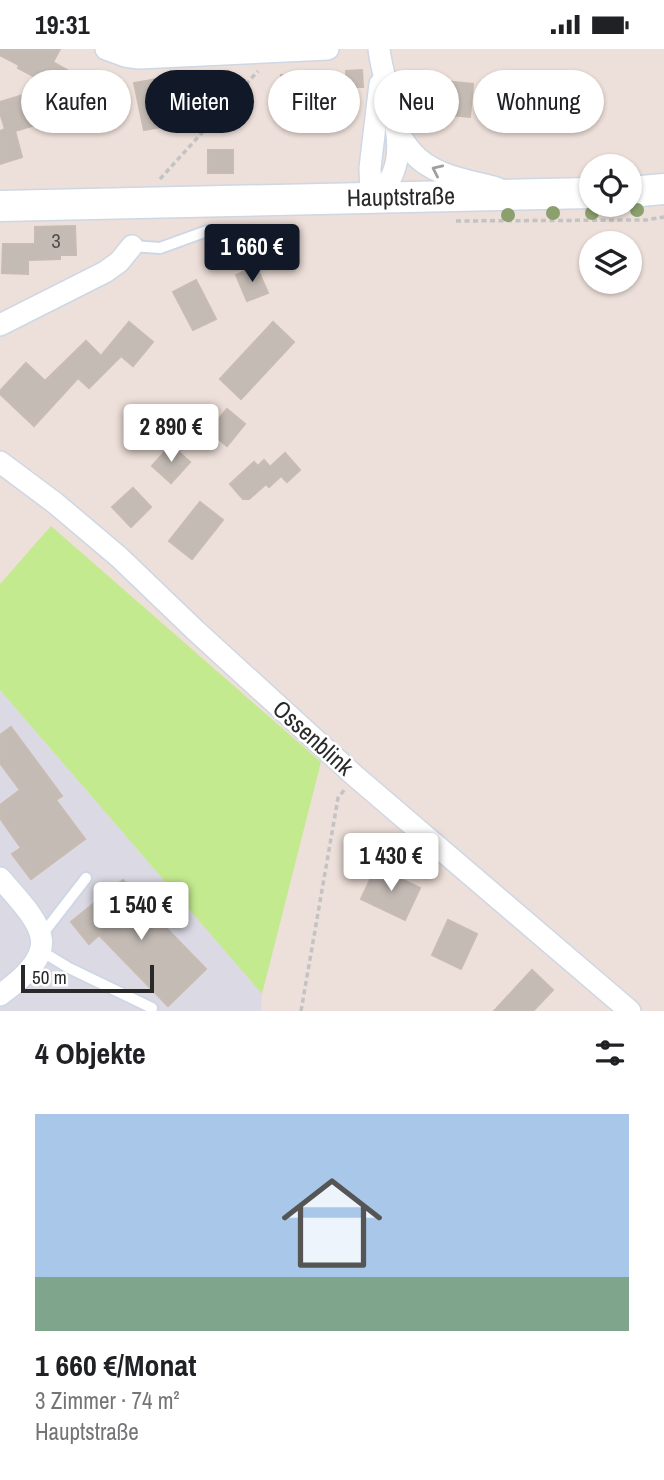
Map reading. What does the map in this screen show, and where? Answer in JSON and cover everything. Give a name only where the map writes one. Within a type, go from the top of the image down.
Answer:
[{"type":"main road","points":[[642,190],[664,189]]},
{"type":"main road","name":"Hauptstraße","points":[[0,206],[579,193]]},
{"type":"street","points":[[106,49],[125,56],[150,58],[328,49]]},
{"type":"street","points":[[379,49],[382,70]]},
{"type":"street","points":[[371,197],[370,168],[374,133]]},
{"type":"street","points":[[371,197],[384,187],[393,175],[397,160],[396,133]]},
{"type":"street","points":[[399,133],[412,153],[427,165],[447,175],[526,195]]},
{"type":"street","points":[[0,325],[105,272],[119,262],[132,246]]},
{"type":"street","name":"Ossenblink","points":[[0,462],[120,557],[195,630],[355,776],[630,1011]]},
{"type":"street","points":[[0,878],[34,917],[41,943],[37,962],[22,979],[0,995]]},
{"type":"lane","points":[[132,246],[160,248],[206,231]]},
{"type":"lane","points":[[86,878],[41,943],[69,968],[152,1008]]},
{"type":"path","points":[[152,189],[259,70]]},
{"type":"path","points":[[446,222],[646,220],[664,217]]},
{"type":"path","points":[[206,231],[247,223]]},
{"type":"path","points":[[301,1011],[338,798],[355,776]]},
{"type":"shaded area","points":[[0,690],[262,994],[261,1011],[0,1011]]},
{"type":"green space","points":[[51,526],[321,762],[262,994],[0,690],[0,584]]},
{"type":"building","points":[[0,49],[60,49],[53,62],[67,70],[22,70],[18,68],[19,65],[0,55]]},
{"type":"building","points":[[362,70],[363,87],[360,87]]},
{"type":"building","points":[[145,81],[145,130],[144,130],[134,83]]},
{"type":"building","points":[[459,83],[473,84],[470,117],[459,116]]},
{"type":"building","points":[[21,96],[21,129],[15,131],[22,157],[0,164],[0,131],[5,129],[0,102]]},
{"type":"building","points":[[208,150],[233,150],[233,173],[208,173]]},
{"type":"building","points":[[75,226],[76,255],[60,255],[60,259],[28,260],[28,274],[2,273],[3,244],[35,244],[35,227]]},
{"type":"building","points":[[256,266],[268,293],[247,301],[236,275]]},
{"type":"building","points":[[196,280],[216,319],[193,330],[173,292]]},
{"type":"building","points":[[129,322],[153,342],[133,366],[121,356],[89,388],[78,378],[34,426],[0,394],[26,363],[45,381],[86,341],[101,356]]},
{"type":"building","points":[[273,322],[294,342],[241,399],[220,379]]},
{"type":"building","points":[[227,409],[245,424],[227,446],[209,431]]},
{"type":"building","points":[[171,445],[190,462],[171,483],[152,466]]},
{"type":"building","points":[[285,453],[300,470],[287,482],[281,476],[269,487],[266,484],[249,499],[243,499],[230,484],[254,462],[258,466],[264,460],[270,467]]},
{"type":"building","points":[[133,488],[151,507],[131,527],[112,507]]},
{"type":"building","points":[[200,502],[223,520],[192,559],[169,541]]},
{"type":"building","points":[[11,727],[62,796],[56,800],[85,839],[31,879],[12,854],[21,848],[0,818],[0,805],[20,790],[0,763],[0,735]]},
{"type":"building","points":[[376,867],[420,888],[405,920],[361,899]]},
{"type":"building","points":[[123,880],[206,969],[168,1006],[99,935],[89,944],[71,922]]},
{"type":"building","points":[[448,920],[477,934],[461,969],[432,955]]},
{"type":"building","points":[[532,970],[553,990],[533,1011],[494,1011]]}]
